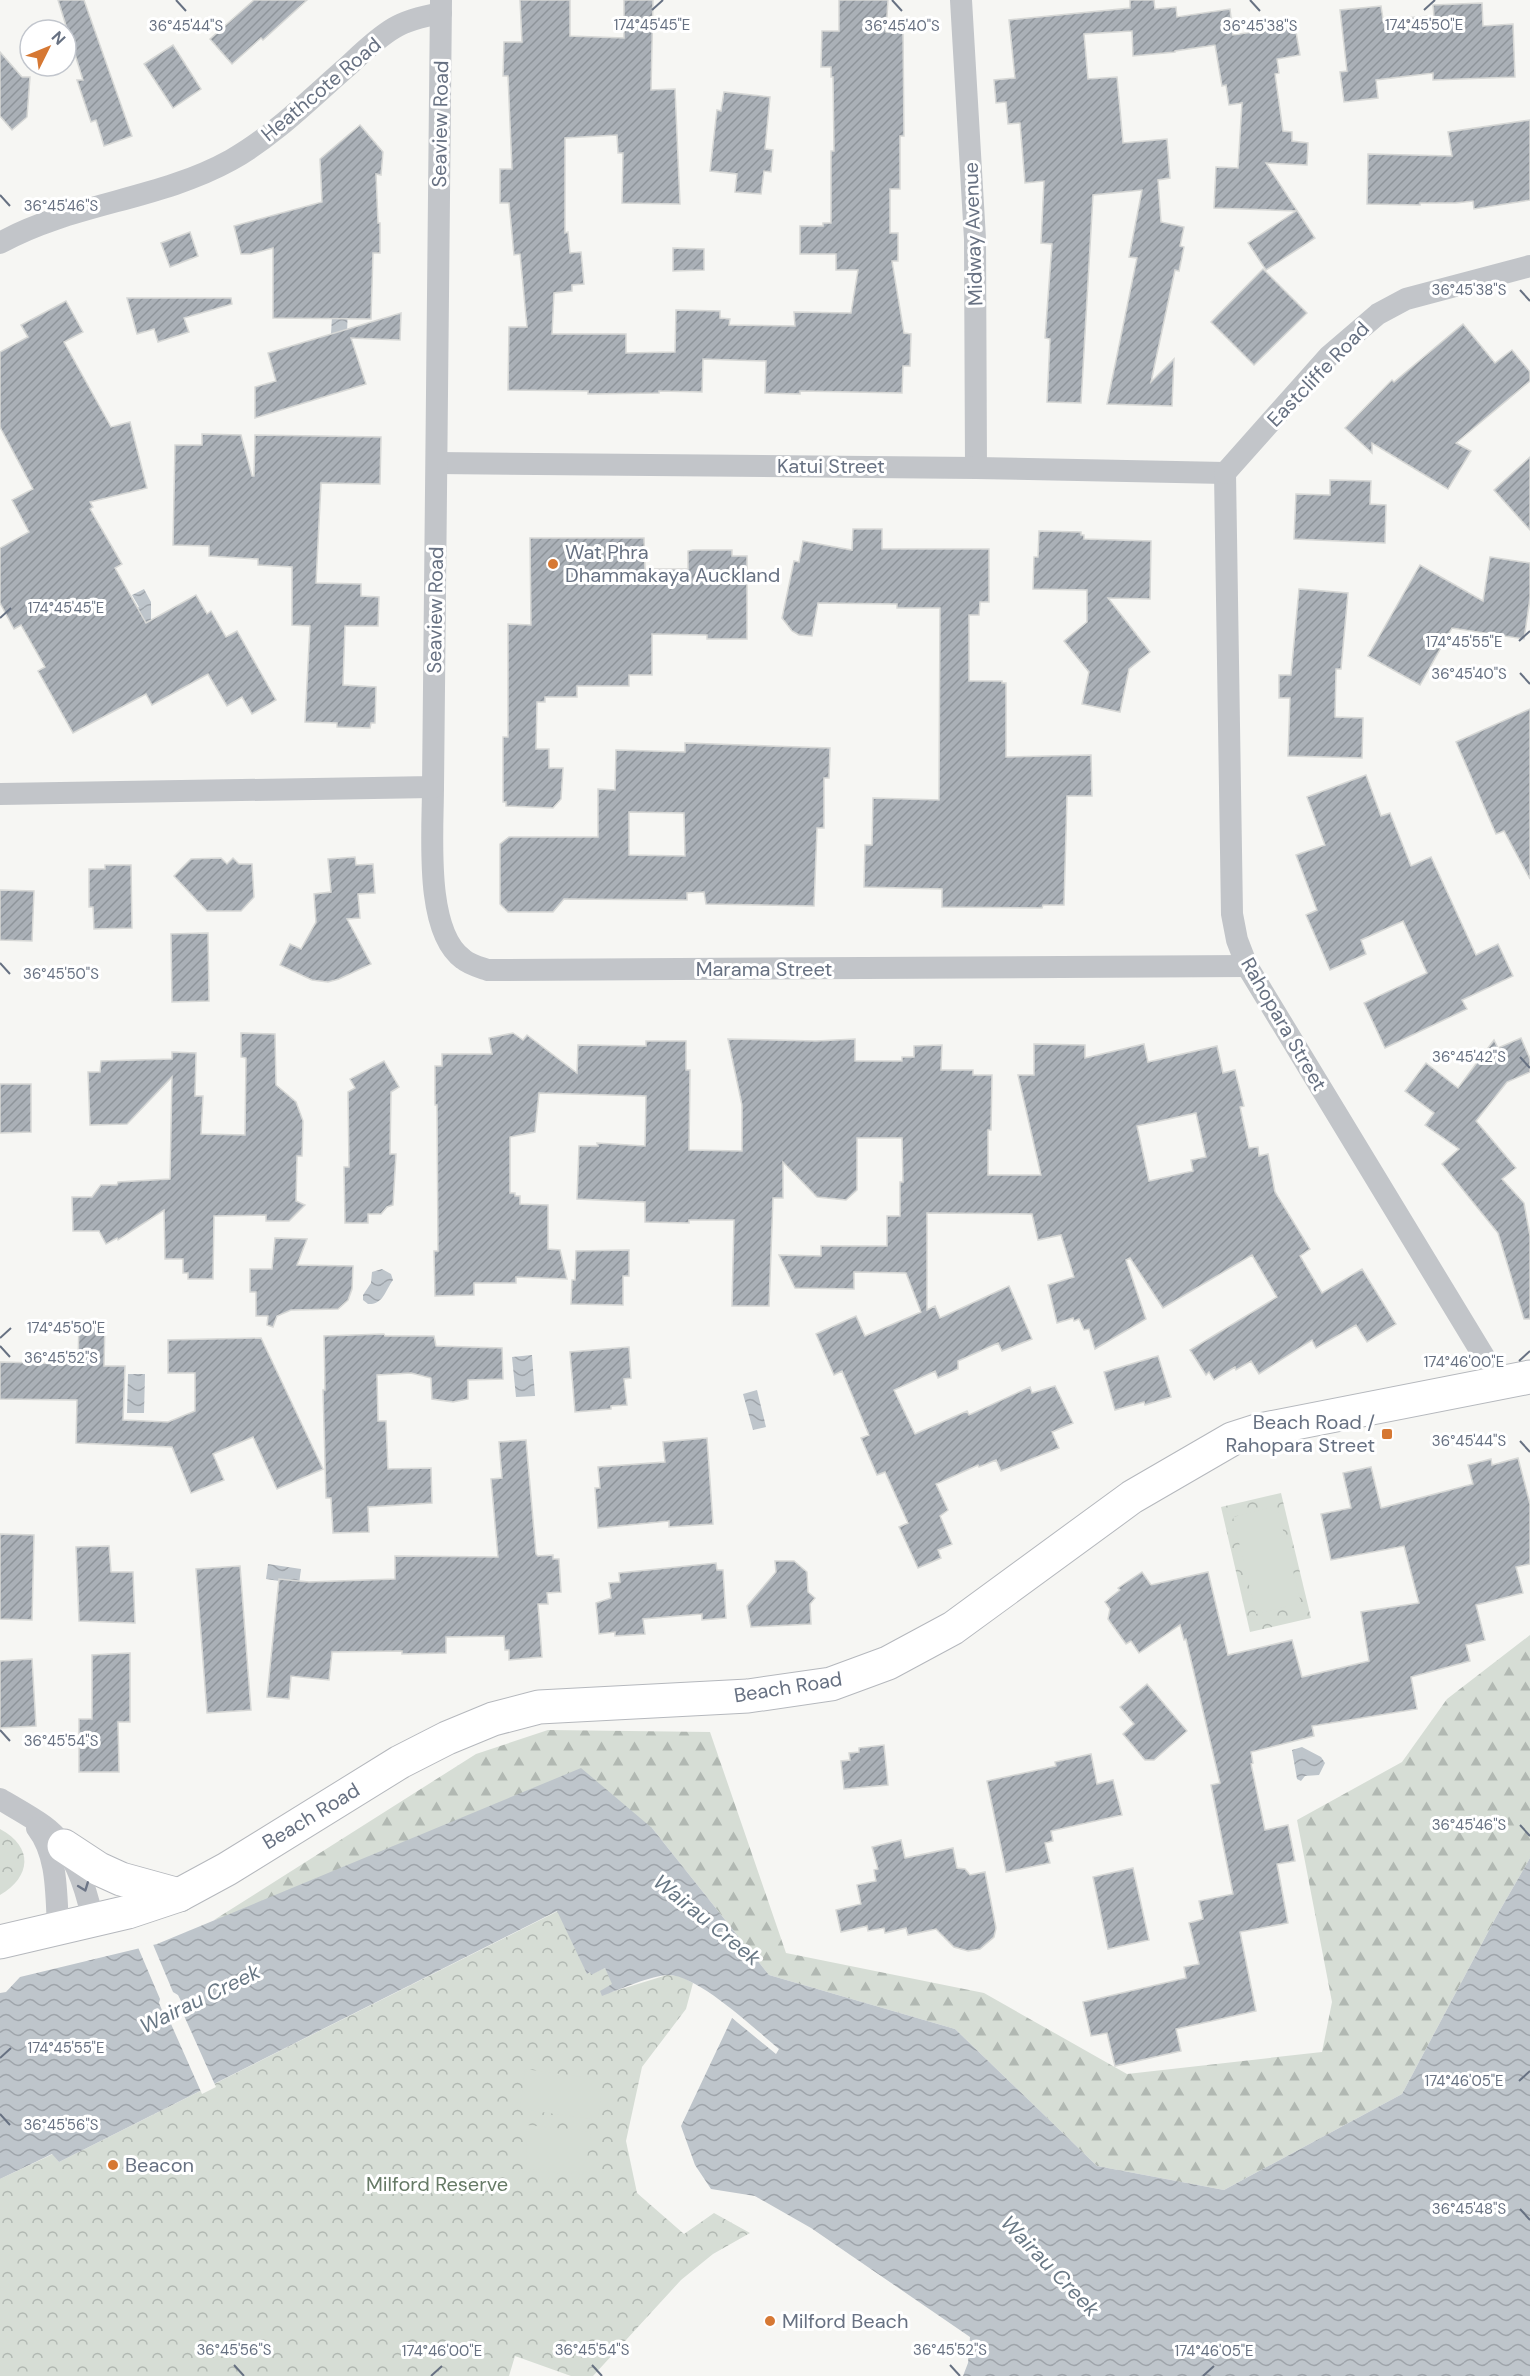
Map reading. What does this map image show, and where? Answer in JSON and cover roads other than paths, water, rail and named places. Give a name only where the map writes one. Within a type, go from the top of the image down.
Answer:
[{"type":"main road","name":"Beach Road","points":[[0,1942],[128,1912],[179,1895],[227,1869],[400,1762],[447,1738],[493,1719],[539,1707],[748,1696],[831,1684],[888,1663],[953,1628],[1132,1497],[1232,1439],[1260,1430],[1515,1380]]},
{"type":"main road","points":[[64,1846],[99,1869],[120,1879],[179,1895]]},
{"type":"street","name":"Midway Avenue","points":[[961,0],[975,239],[976,468]]},
{"type":"street","name":"Heathcote Road","points":[[0,243],[15,235],[60,219],[184,182],[230,160],[270,135],[394,27],[441,7]]},
{"type":"street","name":"Seaview Road","points":[[433,787],[441,7]]},
{"type":"street","name":"Eastcliffe Road","points":[[1225,473],[1329,356],[1378,314],[1406,299],[1530,266]]},
{"type":"street","name":"Katui Street","points":[[437,463],[976,468],[1225,473]]},
{"type":"street","name":"Rahopara Street","points":[[1225,473],[1232,914],[1237,940],[1247,966],[1515,1380]]},
{"type":"street","points":[[0,794],[433,787]]},
{"type":"street","name":"Marama Street","points":[[433,787],[434,887],[444,936],[462,959],[488,970],[1247,966]]},
{"type":"street","points":[[0,1799],[43,1826],[64,1846],[75,1863],[87,1893],[93,1920]]},
{"type":"street","points":[[21,1812],[42,1835],[48,1849],[54,1877],[58,1928]]},
{"type":"water","points":[[333,300],[348,301],[347,335],[331,334]]},
{"type":"water","points":[[144,589],[151,602],[151,624],[139,630],[129,612],[139,607],[132,595]]},
{"type":"water","points":[[382,1269],[391,1274],[393,1280],[380,1300],[368,1304],[363,1300],[363,1295],[371,1283],[372,1272]]},
{"type":"water","points":[[532,1355],[535,1396],[516,1397],[512,1357]]},
{"type":"water","points":[[128,1374],[145,1374],[144,1413],[127,1413]]},
{"type":"water","points":[[757,1390],[766,1427],[753,1430],[743,1394]]},
{"type":"water","points":[[268,1564],[301,1569],[299,1584],[266,1579]]},
{"type":"water","points":[[1302,1747],[1321,1757],[1325,1763],[1319,1775],[1305,1776],[1301,1781],[1297,1779],[1292,1750]]},
{"type":"water","name":"Wairau Creek","points":[[581,1768],[652,1828],[769,1975],[955,2029],[1097,2166],[1224,2190],[1402,2094],[1530,1858],[1530,2376],[963,2376],[968,2363],[970,2337],[811,2228],[755,2196],[711,2189],[695,2165],[681,2126],[732,2018],[776,2054],[779,2049],[726,2004],[694,1983],[680,1977],[668,1975],[654,1977],[602,1996],[600,1991],[612,1984],[605,1968],[591,1975],[590,1972],[587,1974],[557,1911],[59,2162],[52,2154],[0,2179],[0,1993],[6,1992],[20,1977],[157,1944]]},
{"type":"place","name":"Wat Phra Dhammakaya Auckland","points":[[553,564]]},
{"type":"place","name":"Beach Road / Rahopara Street","points":[[1387,1434]]},
{"type":"place","name":"Beacon","points":[[113,2165]]},
{"type":"place","name":"Milford Beach","points":[[770,2321]]},
{"type":"park label","name":"Milford Reserve","points":[[437,2184]]}]
